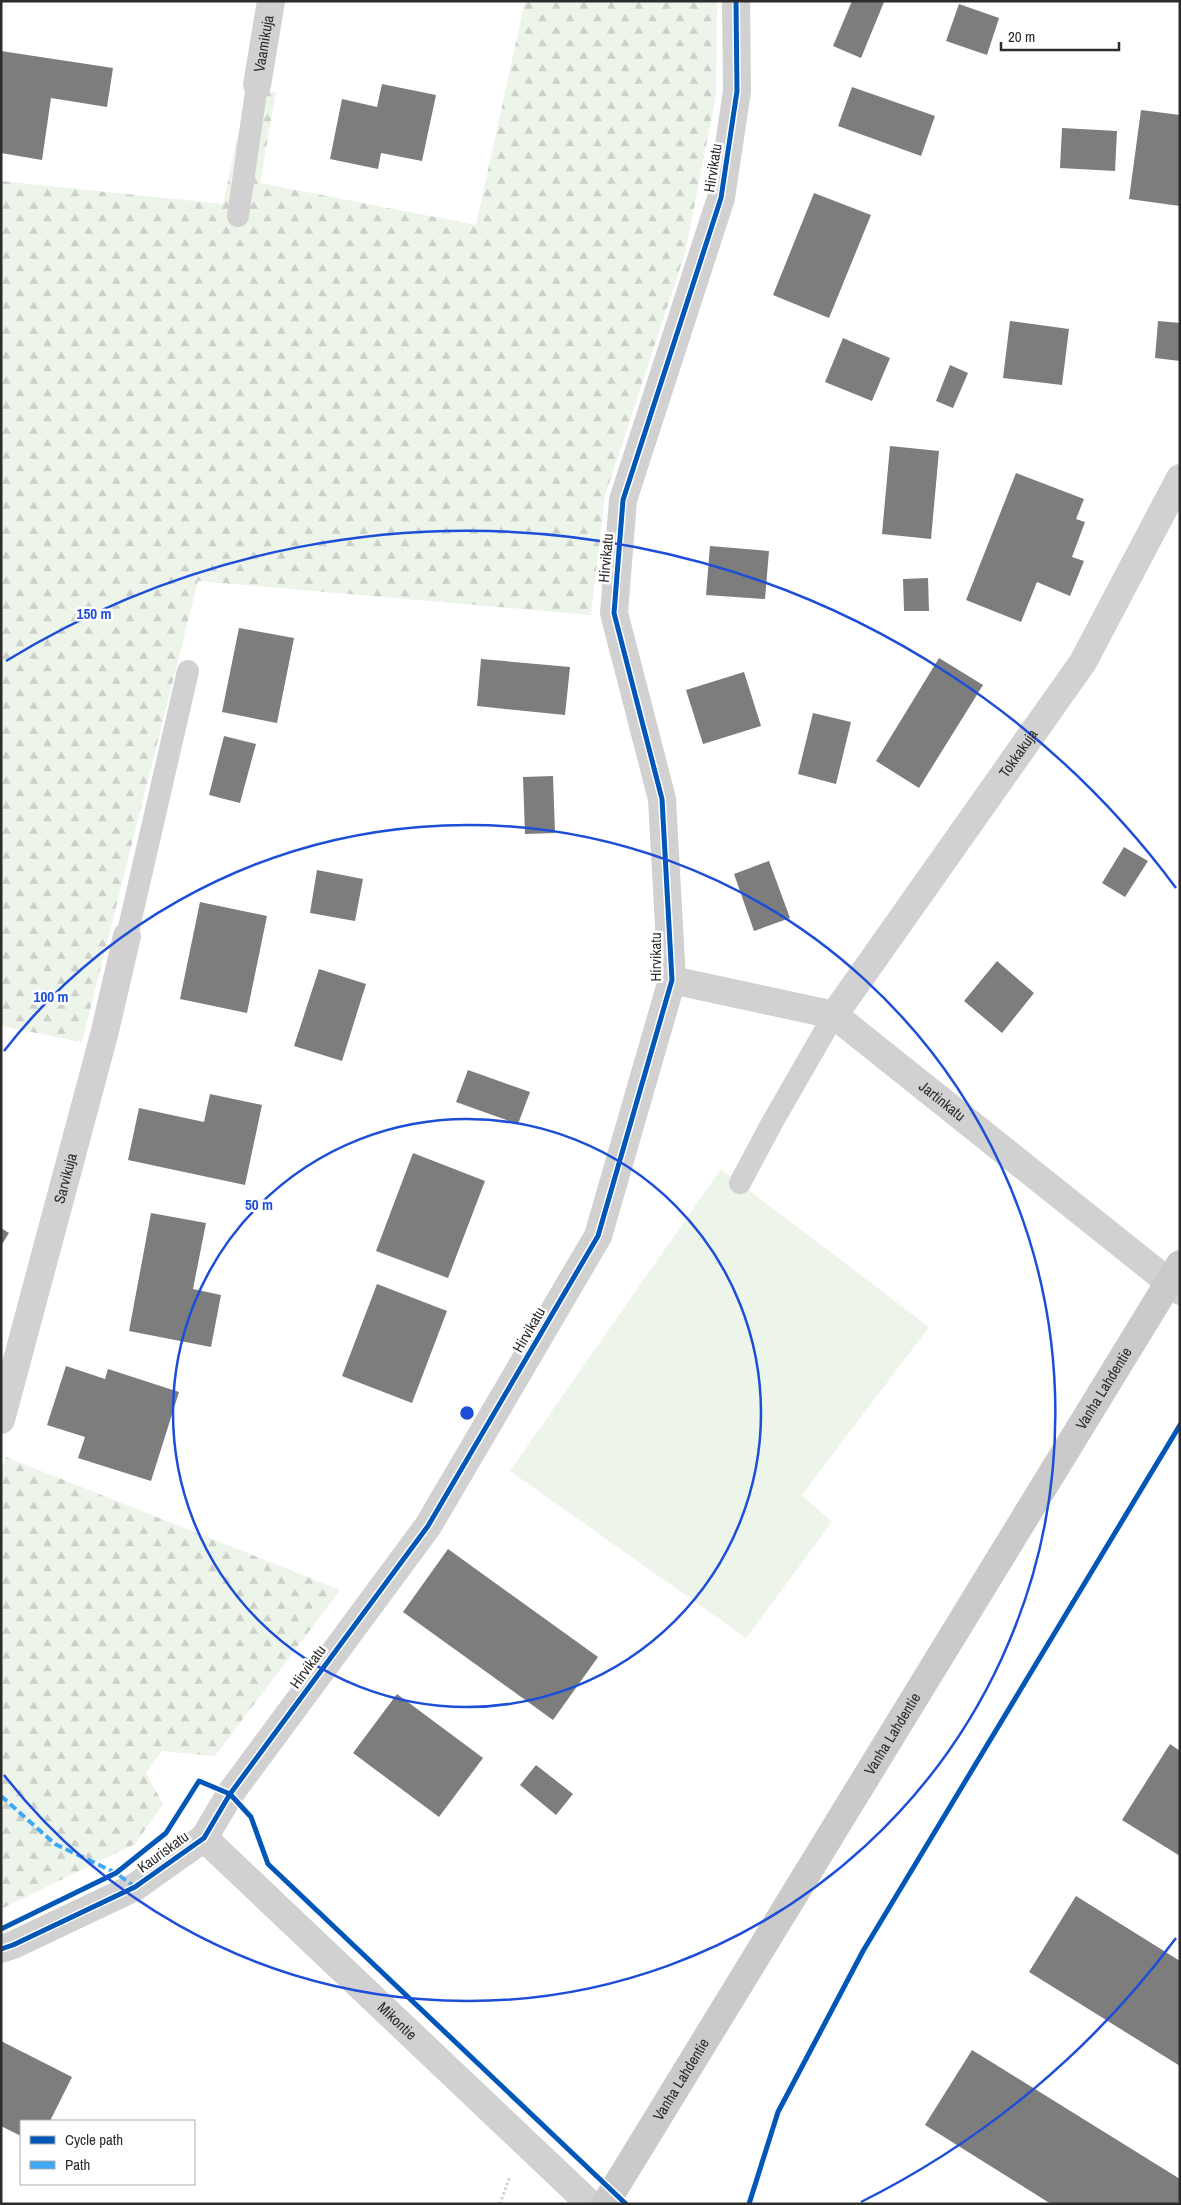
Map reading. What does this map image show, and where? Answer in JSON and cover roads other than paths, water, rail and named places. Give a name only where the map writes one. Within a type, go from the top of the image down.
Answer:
[{"type":"main road","name":"Vanha Lahdentie","points":[[605,2204],[635,2152],[1176,1279]]},
{"type":"street","name":"Vaamikuja","points":[[256,84],[271,1]]},
{"type":"street","name":"Hirvikatu","points":[[204,1838],[230,1794],[428,1526],[598,1236],[672,980],[662,799],[614,612],[623,500],[721,198],[737,91],[736,1]]},
{"type":"street","name":"Tokkakuja","points":[[834,1015],[1083,662],[1180,478]]},
{"type":"street","name":"Sarvikuja","points":[[1,1420],[105,1031],[127,936]]},
{"type":"street","name":"Jartinkatu","points":[[672,980],[834,1015],[1176,1279]]},
{"type":"street","name":"Kauriskatu","points":[[1,1949],[135,1887],[204,1838]]},
{"type":"street","name":"Mikontie","points":[[204,1838],[590,2204]]},
{"type":"lane","points":[[238,216],[256,84]]},
{"type":"lane","points":[[127,936],[188,671]]},
{"type":"lane","points":[[740,1183],[772,1121],[834,1015]]}]
